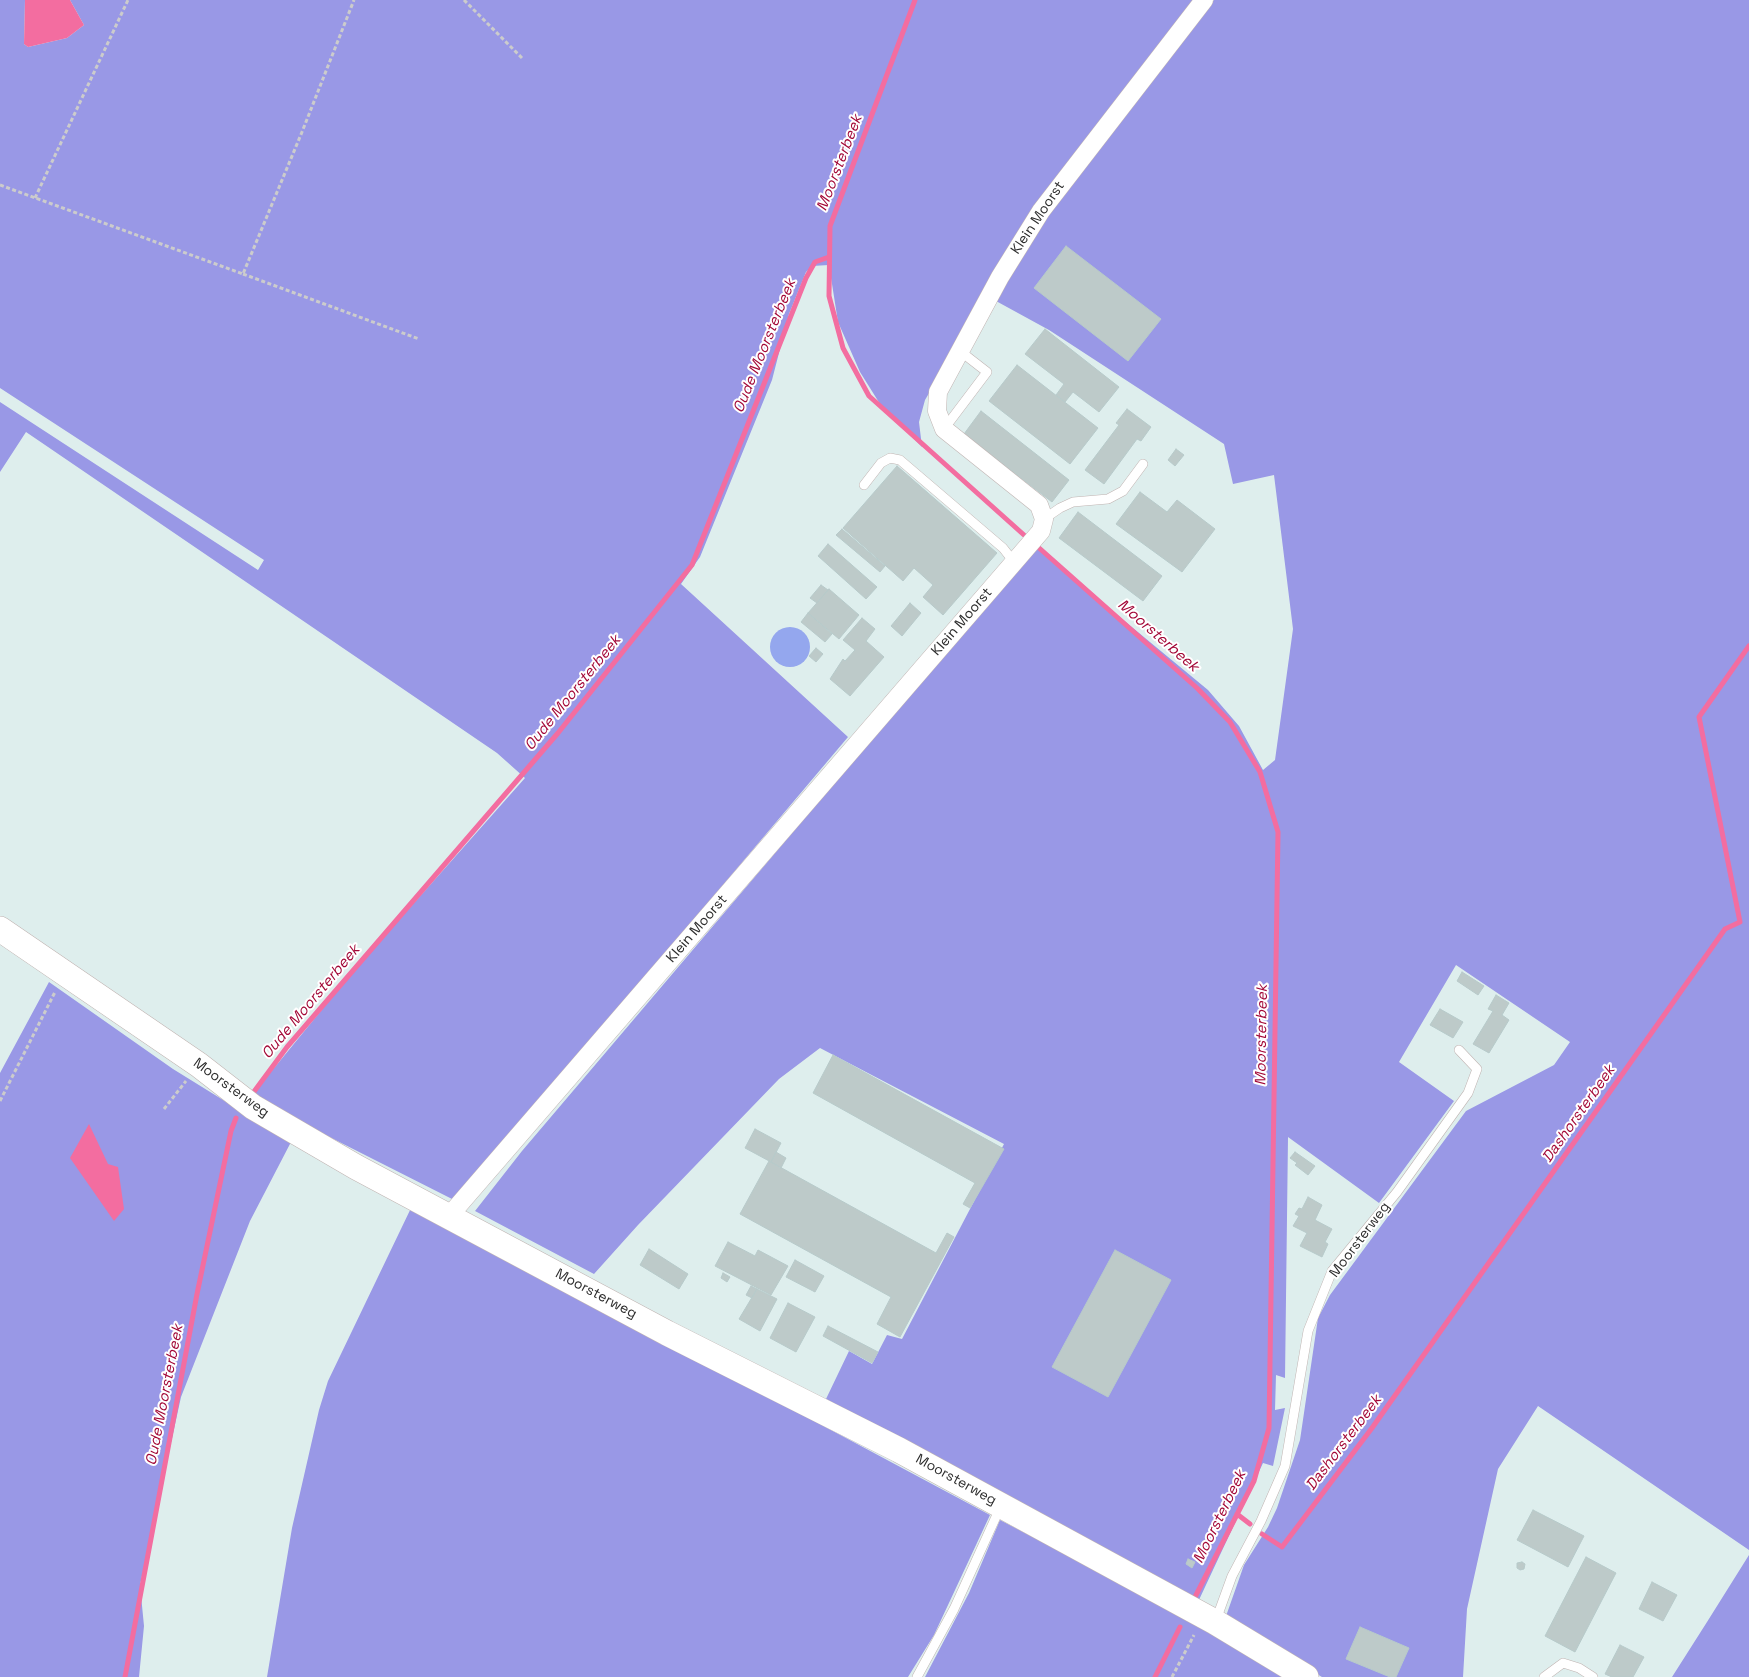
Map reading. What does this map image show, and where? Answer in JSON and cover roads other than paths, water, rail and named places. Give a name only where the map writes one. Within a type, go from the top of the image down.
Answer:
[{"type":"street","name":"Klein Moorst","points":[[944,429],[937,411],[938,392],[1000,277],[1041,211],[1204,0]]},
{"type":"street","points":[[944,429],[1040,505],[1044,519]]},
{"type":"street","name":"Klein Moorst","points":[[450,1216],[1041,531],[1044,519]]},
{"type":"street","name":"Moorsterweg","points":[[0,929],[198,1065],[253,1108],[356,1167],[667,1333],[900,1450],[1209,1619],[1306,1677]]},
{"type":"lane","points":[[944,429],[987,372],[960,351]]},
{"type":"lane","points":[[864,485],[881,463],[890,458],[900,460],[1003,548],[1014,562]]},
{"type":"lane","points":[[1044,519],[1073,502],[1108,499],[1123,491],[1143,464]]},
{"type":"lane","name":"Moorsterweg","points":[[1209,1619],[1285,1466],[1308,1331],[1332,1271],[1397,1192],[1468,1093],[1477,1069],[1459,1050]]},
{"type":"lane","points":[[917,1677],[954,1609],[1001,1505]]},
{"type":"lane","points":[[1544,1677],[1563,1663],[1580,1668],[1593,1677]]},
{"type":"waterway","name":"Moorsterbeek","points":[[915,0],[830,226],[829,296],[843,348],[869,396],[1024,535]]},
{"type":"waterway","name":"Oude Moorsterbeek","points":[[250,1097],[287,1047],[558,733],[692,565],[806,278],[815,262],[829,257]]},
{"type":"waterway","name":"Moorsterbeek","points":[[1038,547],[1197,688],[1230,722],[1260,772],[1278,832],[1269,1428],[1254,1481],[1193,1601]]},
{"type":"waterway","name":"Dashorsterbeek","points":[[1262,1534],[1282,1547],[1372,1428],[1725,929],[1740,922],[1699,717],[1749,646]]},
{"type":"waterway","name":"Oude Moorsterbeek","points":[[125,1677],[197,1294],[231,1131],[236,1118]]},
{"type":"waterway","name":"Dashorsterbeek","points":[[1237,1514],[1250,1524]]},
{"type":"waterway","name":"Moorsterbeek","points":[[1155,1677],[1180,1627]]}]
